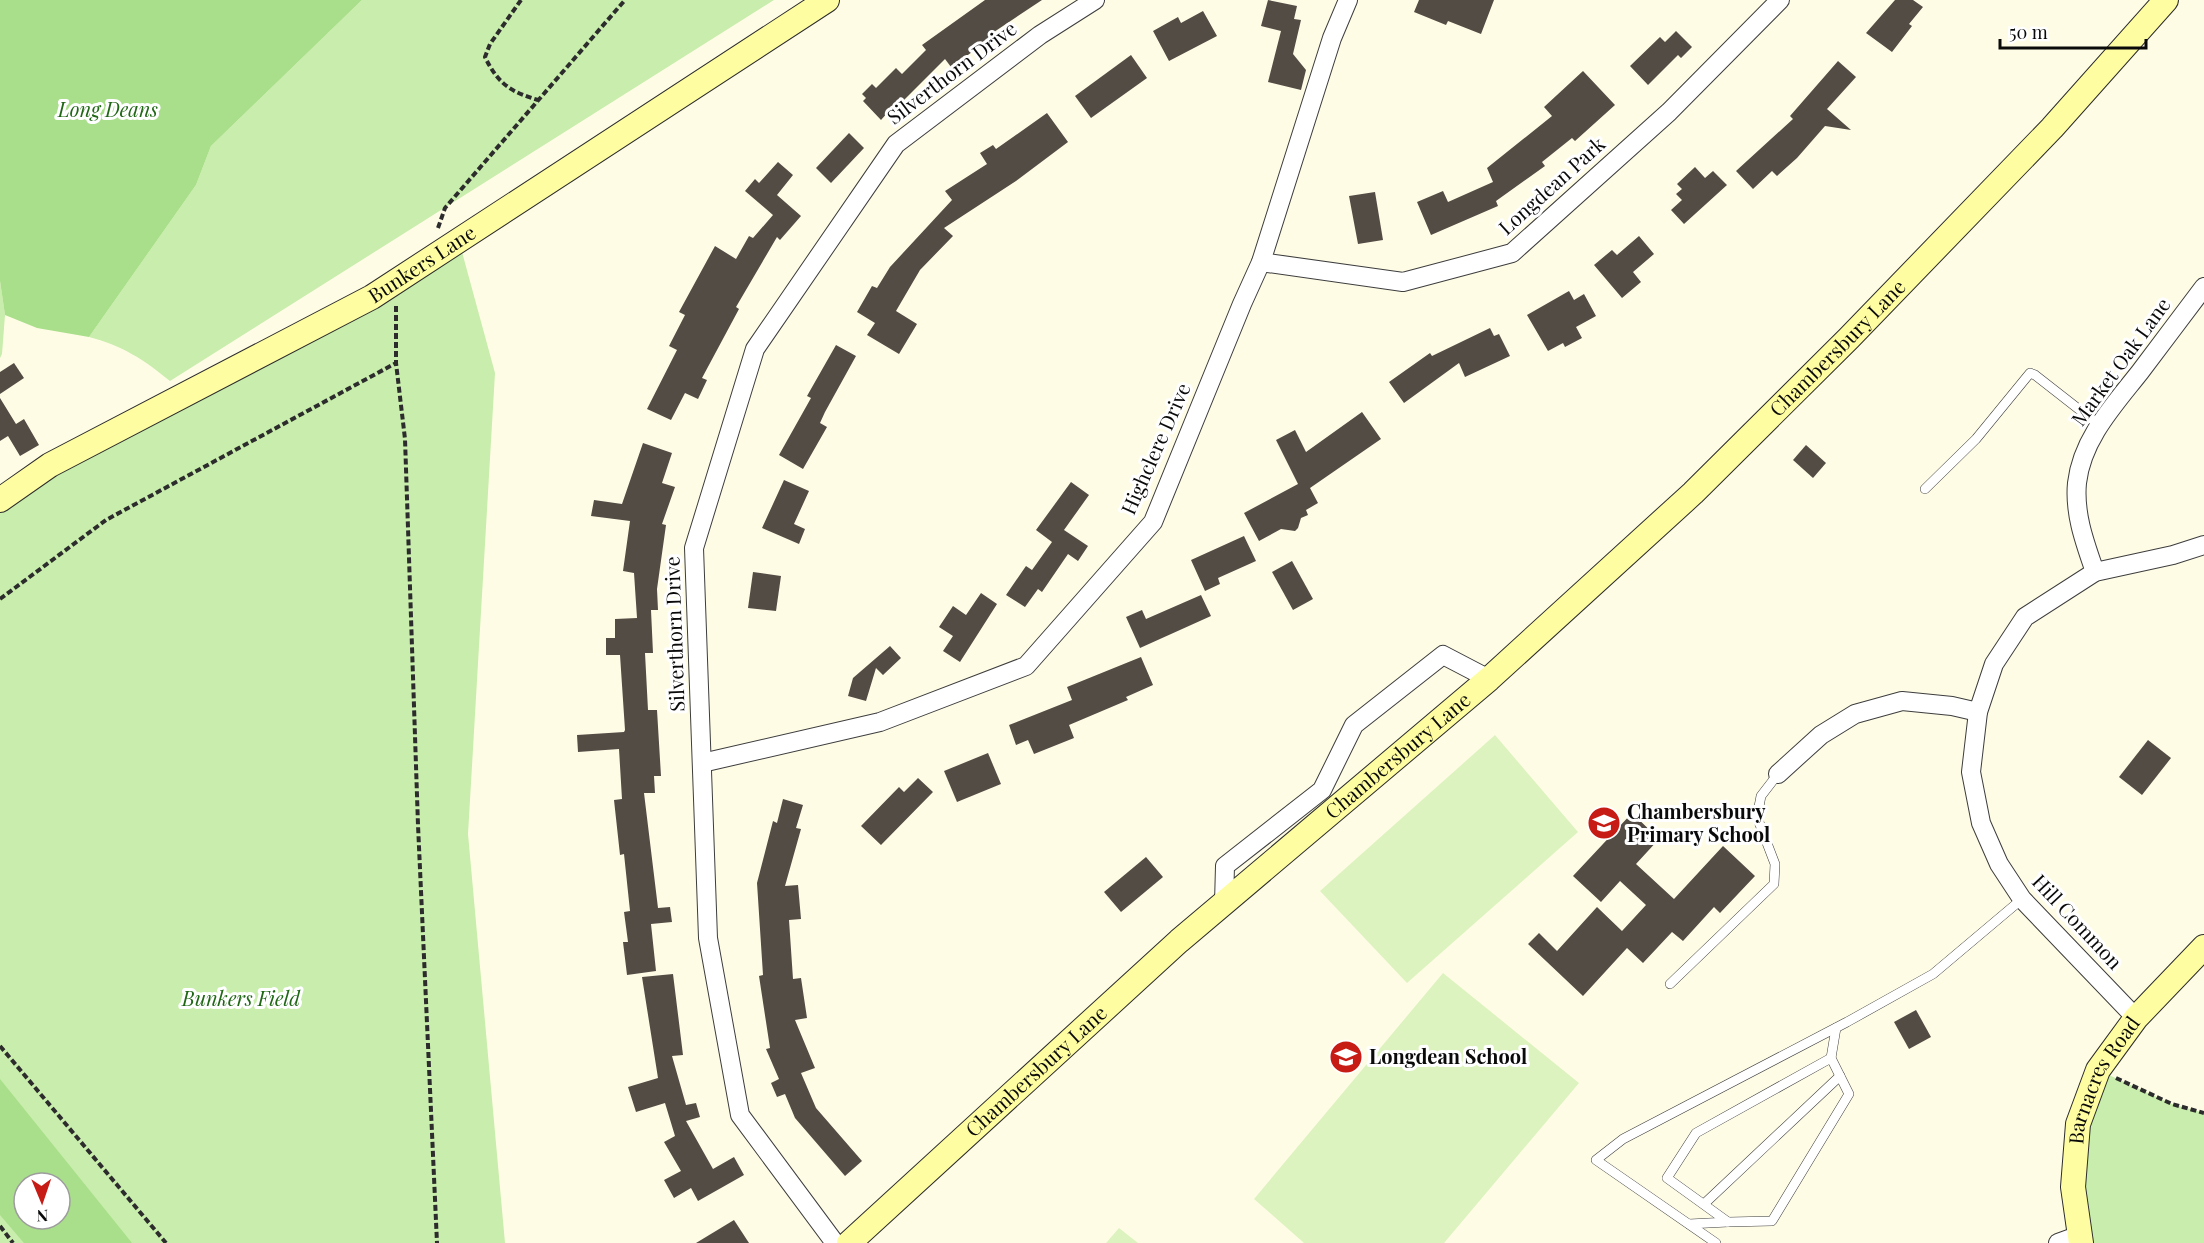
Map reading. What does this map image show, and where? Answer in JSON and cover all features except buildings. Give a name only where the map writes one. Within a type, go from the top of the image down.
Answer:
[{"type":"street","name":"Bunkers Lane","points":[[0,500],[50,465],[397,282],[828,0]]},
{"type":"street","name":"Silverthorn Drive","points":[[835,1243],[740,1115],[708,938],[694,548],[755,349],[896,144],[1040,35],[1095,0]]},
{"type":"street","name":"Highclere Drive","points":[[702,762],[880,722],[1026,666],[1153,522],[1261,262],[1332,38],[1348,0]]},
{"type":"street","name":"Longdean Park","points":[[1261,262],[1403,282],[1512,254],[1669,112],[1780,0]]},
{"type":"street","name":"Chambersbury Lane","points":[[849,1243],[1031,1075],[1224,903],[1490,679],[1693,493],[1849,338],[2052,128],[2166,0]]},
{"type":"street","name":"Market Oak Lane","points":[[2095,572],[2081,533],[2077,512],[2077,483],[2083,454],[2099,425],[2204,287]]},
{"type":"street","name":"Hill Common","points":[[2136,1018],[2022,899],[1999,864],[1982,823],[1971,772],[1978,712],[1994,664],[2025,617],[2095,572],[2173,555],[2204,545]]},
{"type":"street","name":"Chambersbury Lane","points":[[1224,903],[1225,866],[1322,790],[1354,724],[1443,655],[1490,679]]},
{"type":"street","points":[[1778,774],[1821,735],[1854,714],[1902,701],[1952,706],[1978,712]]},
{"type":"street","name":"Barnacres Road","points":[[2073,1240],[2073,1187],[2078,1124],[2098,1070],[2136,1018],[2204,947]]},
{"type":"lane","points":[[1925,489],[1976,439],[2030,373],[2036,375],[2099,425]]},
{"type":"lane","points":[[1670,984],[1774,884],[1775,864],[1757,817],[1761,796],[1778,774]]},
{"type":"lane","points":[[1716,1243],[1596,1160],[1623,1139],[1836,1028],[1933,974],[2022,899]]},
{"type":"lane","points":[[1688,1224],[1772,1221],[1849,1094],[1831,1058],[1836,1028]]},
{"type":"lane","points":[[1728,1222],[1667,1178],[1696,1133],[1831,1058]]},
{"type":"lane","points":[[1704,1204],[1840,1076]]},
{"type":"path","points":[[522,0],[490,44],[485,57],[493,73],[516,93],[538,100]]},
{"type":"path","points":[[442,252],[436,233],[445,208],[625,0]]},
{"type":"path","points":[[397,282],[396,363],[405,439],[418,825],[437,1243]]},
{"type":"path","points":[[0,599],[106,520],[396,363]]},
{"type":"path","points":[[0,1046],[166,1243]]},
{"type":"path","points":[[2098,1070],[2172,1104],[2204,1113]]},
{"type":"path","points":[[0,1226],[13,1243]]},
{"type":"green space","name":"Long Deans","points":[[0,0],[362,0],[211,146],[196,185],[89,337],[37,328],[5,315],[0,281]]},
{"type":"green space","points":[[362,0],[774,0],[170,381],[132,354],[89,337],[196,185],[211,146]]},
{"type":"green space","name":"Bunkers Field","points":[[462,252],[495,373],[468,834],[505,1243],[0,1243],[0,504]]},
{"type":"green space","points":[[0,281],[5,315],[0,358]]},
{"type":"green space","points":[[1495,735],[1578,832],[1407,983],[1320,891]]},
{"type":"green space","points":[[1443,973],[1579,1083],[1444,1243],[1304,1243],[1254,1199]]},
{"type":"green space","points":[[2098,1070],[2172,1104],[2204,1113],[2204,1243],[2082,1243],[2073,1187]]},
{"type":"green space","points":[[0,1079],[132,1243],[24,1243],[14,1231],[72,1231],[72,1171],[12,1171],[12,1229],[0,1215]]},
{"type":"green space","points":[[1119,1228],[1138,1243],[1106,1243]]},
{"type":"place","name":"Chambersbury Primary School","points":[[1604,823]]},
{"type":"place","name":"Longdean School","points":[[1346,1057]]}]
